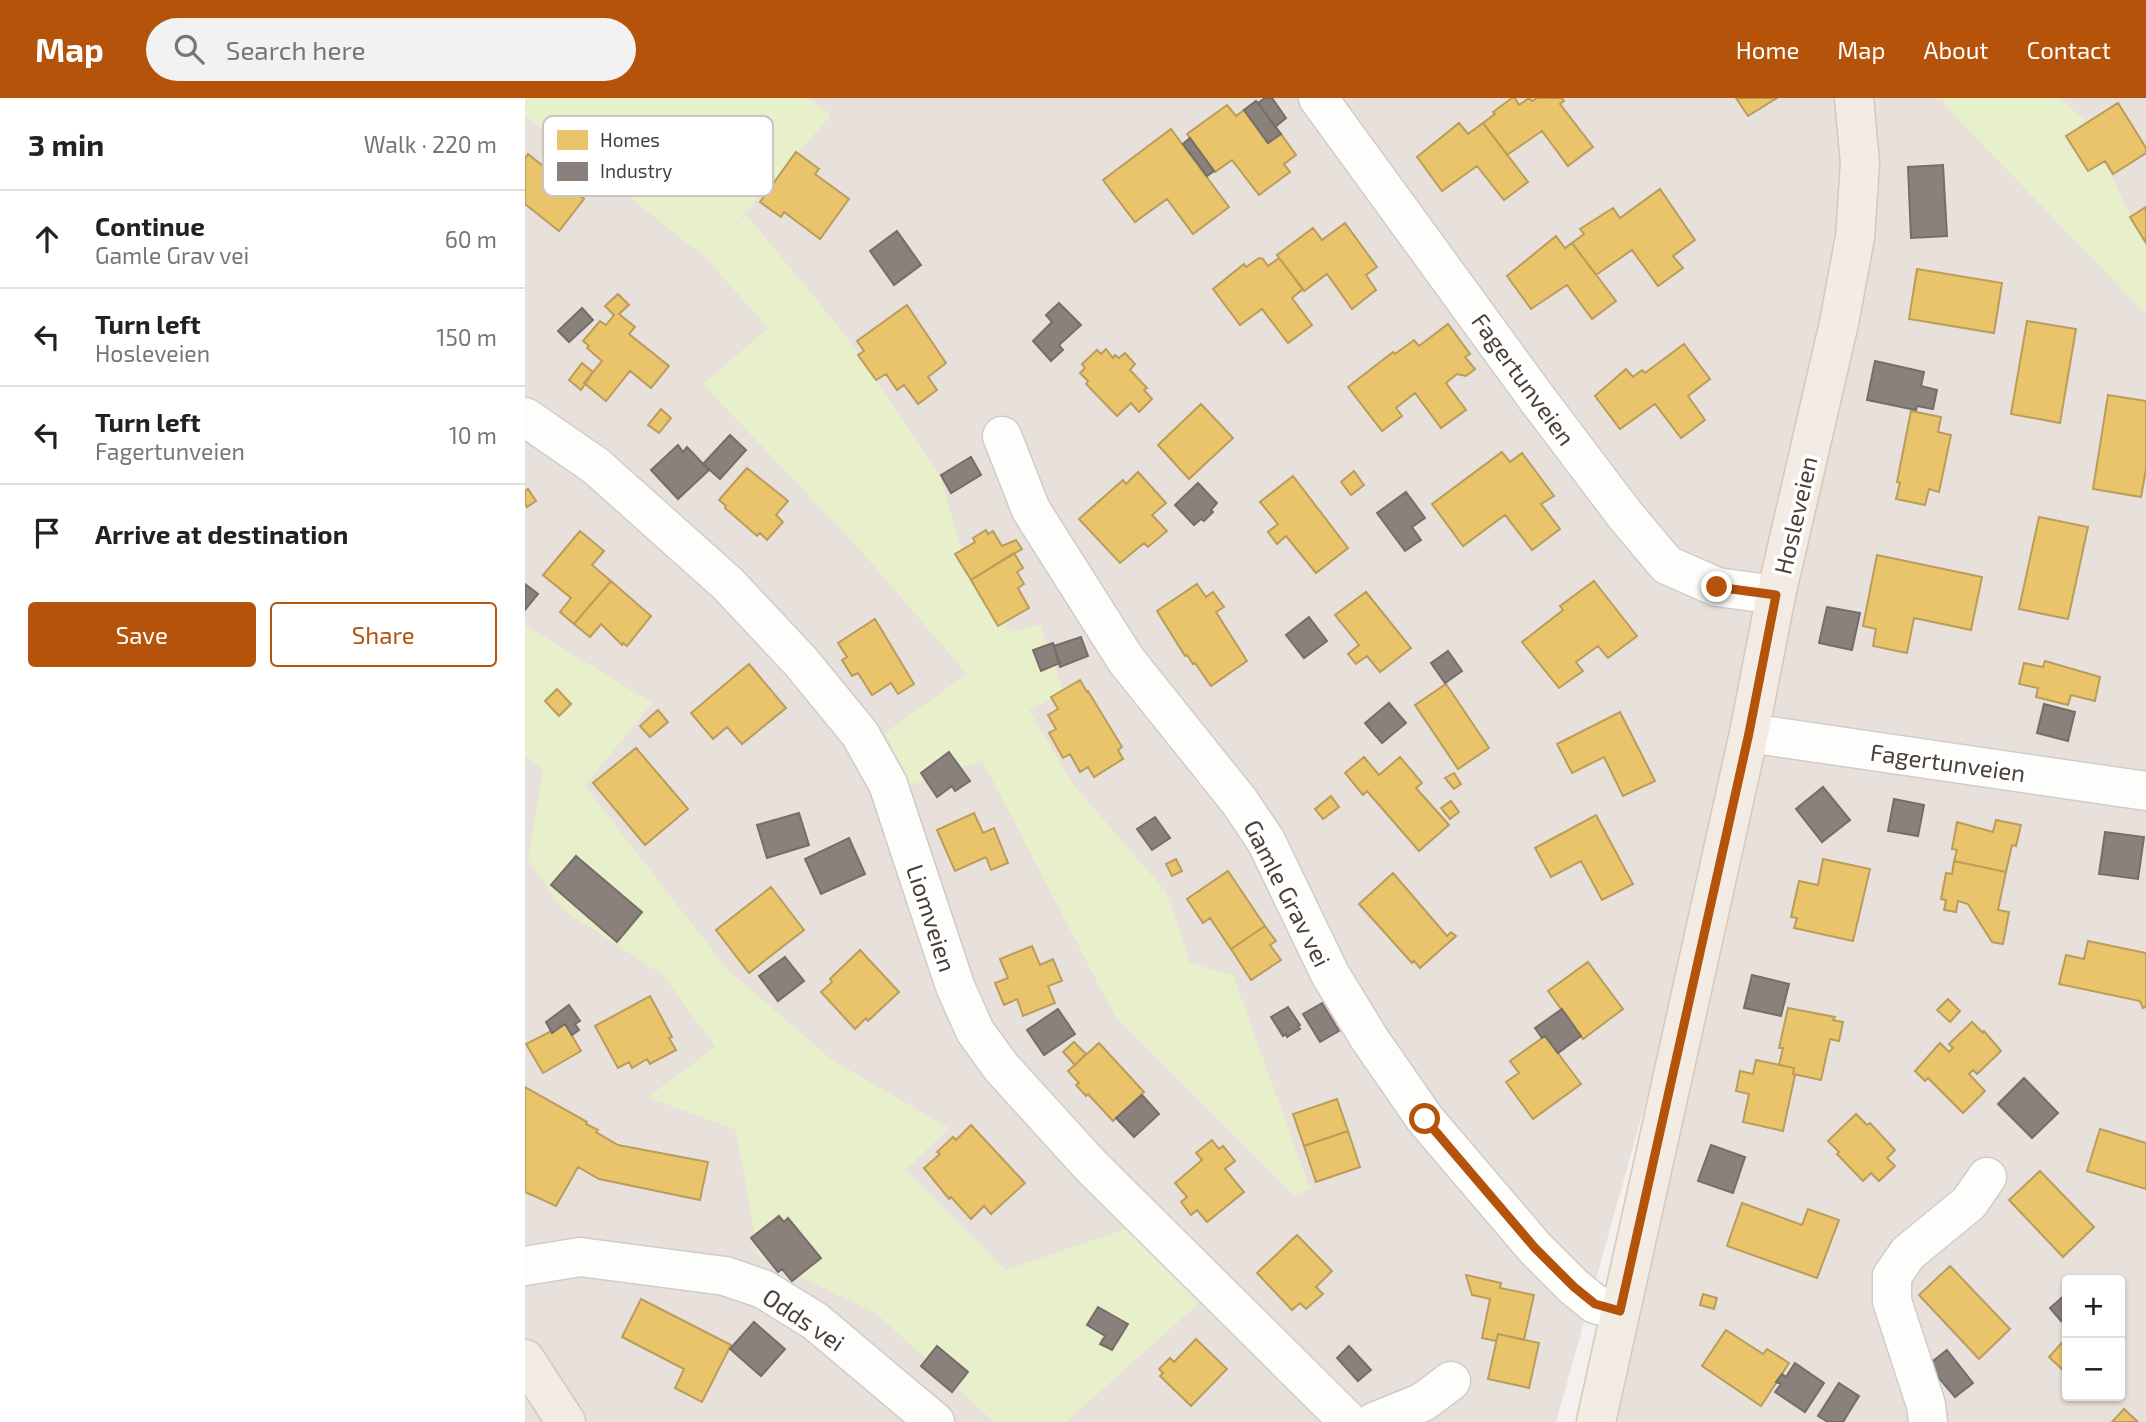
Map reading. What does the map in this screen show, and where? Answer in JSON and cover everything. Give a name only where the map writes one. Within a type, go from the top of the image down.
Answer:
[{"type":"main road","name":"Hosleveien","points":[[1596,1422],[1749,733],[1776,595],[1839,323],[1855,237],[1860,163],[1854,98]]},
{"type":"main road","points":[[525,1359],[566,1422]]},
{"type":"street","name":"Fagertunveien","points":[[1318,98],[1538,400],[1625,515],[1667,565],[1717,587],[1776,595]]},
{"type":"street","name":"Liomveien","points":[[525,417],[596,466],[728,584],[801,662],[860,734],[888,784],[955,986],[975,1031],[1001,1067],[1091,1166],[1349,1422]]},
{"type":"street","name":"Gamle Grav vei","points":[[1002,436],[1031,510],[1126,660],[1239,801],[1266,841],[1330,974],[1369,1038],[1425,1119],[1535,1248],[1574,1287],[1595,1304],[1620,1311]]},
{"type":"street","name":"Fagertunveien","points":[[1749,733],[2146,791]]},
{"type":"street","points":[[1928,1422],[1926,1405],[1892,1301],[1892,1276],[1908,1253],[1969,1203],[1987,1177]]},
{"type":"street","name":"Odds vei","points":[[525,1266],[580,1257],[725,1276],[763,1289],[815,1321],[935,1422]]},
{"type":"street","points":[[1374,1422],[1423,1402],[1451,1381]]},
{"type":"shaded area","points":[[807,98],[2146,98],[2146,1422],[1607,1422],[1745,747],[1556,1422],[525,1422],[525,115],[543,129],[543,196],[628,196],[705,256],[759,196],[773,196],[773,180],[831,115]]},
{"type":"green space","points":[[525,98],[807,98],[831,115],[773,181],[773,116],[543,116],[543,129],[525,115]]},
{"type":"green space","points":[[1941,98],[2060,98],[2084,120],[2146,247],[2146,314],[1953,114]]},
{"type":"green space","points":[[628,196],[760,196],[723,238],[746,214],[845,335],[940,476],[963,553],[1010,632],[1040,625],[1064,692],[1029,710],[1072,783],[1166,892],[1190,963],[1233,975],[1310,1189],[1294,1195],[1115,1016],[982,760],[911,785],[885,733],[967,674],[861,551],[703,384],[768,328],[705,257]]},
{"type":"green space","points":[[525,625],[652,703],[585,786],[726,968],[832,1060],[949,1128],[906,1170],[1005,1270],[1131,1227],[1200,1302],[1066,1422],[994,1422],[877,1314],[758,1256],[736,1130],[648,1097],[715,1047],[664,976],[564,910],[528,861],[543,770],[525,755]]},
{"type":"building: Homes","points":[[1515,98],[1519,105],[1529,98],[1532,101],[1537,98],[1562,98],[1564,101],[1560,104],[1593,147],[1568,166],[1542,131],[1507,155],[1483,123]]},
{"type":"building: Homes","points":[[1736,98],[1777,98],[1748,116]]},
{"type":"building: Homes","points":[[2118,103],[2146,148],[2146,153],[2113,174],[2105,161],[2088,171],[2066,136]]},
{"type":"building: Homes","points":[[1227,105],[1236,116],[1244,110],[1268,143],[1281,134],[1296,155],[1284,164],[1290,172],[1259,195],[1232,160],[1215,172],[1187,134]]},
{"type":"building: Homes","points":[[1459,123],[1468,134],[1483,123],[1528,182],[1504,200],[1477,166],[1442,191],[1417,157]]},
{"type":"building: Homes","points":[[1171,129],[1229,207],[1193,234],[1167,199],[1135,222],[1103,180]]},
{"type":"building: Homes","points":[[796,152],[819,169],[815,174],[849,199],[820,239],[784,212],[781,217],[760,202],[764,196],[773,196],[773,184]]},
{"type":"building: Homes","points":[[528,154],[543,166],[543,196],[580,196],[584,199],[559,231],[525,204],[525,159]]},
{"type":"building: Homes","points":[[1660,189],[1695,240],[1673,256],[1683,268],[1658,286],[1632,250],[1596,275],[1572,243],[1584,234],[1580,229],[1613,208],[1620,218]]},
{"type":"building: Homes","points":[[2146,207],[2146,243],[2130,217]]},
{"type":"building: Homes","points":[[1345,223],[1377,267],[1366,275],[1376,290],[1352,309],[1327,274],[1304,291],[1277,255],[1313,228],[1322,240]]},
{"type":"building: Homes","points":[[1556,236],[1565,248],[1572,243],[1616,301],[1592,319],[1567,285],[1531,309],[1507,276]]},
{"type":"building: Homes","points":[[1259,258],[1268,266],[1279,258],[1303,289],[1292,298],[1312,325],[1288,343],[1262,309],[1240,325],[1213,289],[1244,264],[1246,267]]},
{"type":"building: Homes","points":[[1917,269],[2002,283],[1994,333],[1909,319]]},
{"type":"building: Homes","points":[[618,294],[629,305],[619,314],[635,327],[629,334],[669,366],[651,388],[630,371],[606,401],[584,383],[602,361],[583,341],[600,321],[606,325],[614,315],[605,306]]},
{"type":"building: Homes","points":[[907,305],[946,363],[928,377],[937,390],[918,404],[904,385],[897,390],[886,374],[876,380],[858,355],[864,351],[857,341]]},
{"type":"building: Homes","points":[[2027,321],[2076,329],[2060,423],[2011,414]]},
{"type":"building: Homes","points":[[1448,324],[1470,354],[1465,357],[1475,369],[1466,376],[1457,374],[1446,383],[1466,410],[1441,428],[1415,393],[1396,408],[1402,416],[1382,431],[1348,387],[1393,352],[1395,354],[1414,340],[1419,346]]},
{"type":"building: Homes","points":[[1684,344],[1710,379],[1688,396],[1705,420],[1681,438],[1655,404],[1620,429],[1595,396],[1626,369],[1633,377],[1642,370],[1645,373]]},
{"type":"building: Homes","points":[[1106,349],[1113,358],[1115,355],[1119,358],[1125,353],[1135,364],[1130,370],[1147,388],[1144,390],[1152,399],[1139,412],[1131,403],[1117,416],[1086,384],[1088,381],[1080,373],[1085,368],[1082,364],[1097,350],[1101,354]]},
{"type":"building: Homes","points":[[582,363],[593,372],[581,390],[569,380]]},
{"type":"building: Homes","points":[[2108,395],[2146,401],[2146,469],[2141,497],[2093,489]]},
{"type":"building: Homes","points":[[1201,404],[1233,438],[1189,479],[1158,445]]},
{"type":"building: Homes","points":[[661,409],[671,418],[659,433],[648,425]]},
{"type":"building: Homes","points":[[1911,411],[1941,417],[1938,432],[1951,435],[1939,492],[1929,489],[1925,505],[1896,499]]},
{"type":"building: Homes","points":[[1502,452],[1510,462],[1522,453],[1554,496],[1541,504],[1560,529],[1532,550],[1505,515],[1463,546],[1432,504]]},
{"type":"building: Homes","points":[[747,468],[788,501],[776,515],[783,522],[767,540],[760,533],[757,536],[719,500]]},
{"type":"building: Homes","points":[[1354,471],[1364,485],[1351,495],[1341,482]]},
{"type":"building: Homes","points":[[1138,472],[1166,503],[1152,515],[1167,531],[1148,547],[1144,543],[1120,563],[1079,519],[1123,480],[1126,484]]},
{"type":"building: Homes","points":[[1293,476],[1348,548],[1316,573],[1286,536],[1277,544],[1268,532],[1278,524],[1260,502]]},
{"type":"building: Homes","points":[[528,489],[536,501],[527,507],[525,491]]},
{"type":"building: Homes","points":[[2039,517],[2088,527],[2068,619],[2019,609]]},
{"type":"building: Homes","points":[[986,530],[988,534],[993,531],[1002,546],[1016,540],[1022,549],[971,580],[955,554],[975,542],[973,538]]},
{"type":"building: Homes","points":[[580,531],[604,551],[592,565],[611,581],[574,624],[560,612],[571,598],[543,575]]},
{"type":"building: Homes","points":[[1014,553],[1023,568],[1017,572],[1024,584],[1018,588],[1029,608],[998,626],[971,580]]},
{"type":"building: Homes","points":[[1877,555],[1982,577],[1971,630],[1914,618],[1907,653],[1873,646],[1876,629],[1863,626]]},
{"type":"building: Homes","points":[[611,581],[651,616],[627,646],[623,643],[622,645],[601,624],[590,637],[574,624]]},
{"type":"building: Homes","points":[[1594,581],[1637,636],[1608,658],[1598,646],[1576,662],[1583,671],[1559,688],[1522,642],[1563,610],[1560,606]]},
{"type":"building: Homes","points":[[1197,584],[1206,597],[1213,592],[1224,607],[1216,612],[1247,661],[1211,686],[1195,663],[1185,656],[1157,611]]},
{"type":"building: Homes","points":[[1366,592],[1411,648],[1380,672],[1367,656],[1356,664],[1348,654],[1359,645],[1335,615]]},
{"type":"building: Homes","points":[[875,619],[914,684],[898,694],[891,683],[872,695],[858,673],[852,676],[842,660],[847,657],[838,643]]},
{"type":"building: Homes","points":[[2045,661],[2100,677],[2095,701],[2071,695],[2068,705],[2036,697],[2038,688],[2019,684],[2024,663],[2043,667]]},
{"type":"building: Homes","points":[[749,664],[786,708],[742,744],[727,727],[713,739],[691,713]]},
{"type":"building: Homes","points":[[1080,680],[1122,747],[1118,750],[1123,759],[1094,777],[1088,767],[1080,772],[1070,754],[1063,758],[1049,733],[1056,729],[1048,715],[1058,709],[1051,697]]},
{"type":"building: Homes","points":[[1446,684],[1489,748],[1458,769],[1415,705]]},
{"type":"building: Homes","points":[[557,689],[571,704],[559,716],[545,701]]},
{"type":"building: Homes","points":[[658,710],[668,722],[650,737],[640,726]]},
{"type":"building: Homes","points":[[1620,712],[1655,781],[1623,796],[1604,757],[1572,773],[1557,744]]},
{"type":"building: Homes","points":[[636,748],[688,809],[645,845],[593,783]]},
{"type":"building: Homes","points":[[1364,757],[1379,775],[1400,757],[1422,783],[1416,788],[1449,825],[1419,851],[1367,791],[1363,795],[1345,773]]},
{"type":"building: Homes","points":[[1454,773],[1461,784],[1454,789],[1445,778]]},
{"type":"building: Homes","points":[[1331,796],[1339,807],[1323,819],[1315,809]]},
{"type":"building: Homes","points":[[1451,801],[1459,812],[1450,819],[1441,808]]},
{"type":"building: Homes","points":[[974,813],[983,833],[994,828],[1008,863],[991,870],[986,857],[955,871],[937,830]]},
{"type":"building: Homes","points":[[1596,815],[1633,884],[1602,900],[1581,861],[1551,877],[1535,848]]},
{"type":"building: Homes","points":[[1996,820],[2021,825],[2016,846],[2012,845],[2006,872],[1954,861],[1957,850],[1952,849],[1957,822],[1993,832]]},
{"type":"building: Homes","points":[[1176,859],[1182,871],[1172,876],[1166,864]]},
{"type":"building: Homes","points":[[1823,859],[1870,869],[1853,941],[1794,928],[1797,918],[1791,917],[1799,881],[1818,885]]},
{"type":"building: Homes","points":[[1954,861],[2006,872],[1998,910],[2009,912],[2003,944],[1992,942],[1968,904],[1958,901],[1956,912],[1944,910],[1946,900],[1941,899],[1946,873],[1952,874]]},
{"type":"building: Homes","points":[[1228,871],[1265,926],[1231,949],[1210,918],[1203,923],[1187,899]]},
{"type":"building: Homes","points":[[1393,873],[1447,936],[1451,932],[1456,936],[1420,968],[1414,961],[1412,963],[1359,904]]},
{"type":"building: Homes","points":[[771,887],[804,930],[749,973],[716,930]]},
{"type":"building: Homes","points":[[1265,926],[1276,941],[1270,945],[1281,960],[1251,980],[1231,949]]},
{"type":"building: Homes","points":[[2088,941],[2146,953],[2146,1007],[2143,1008],[2140,1001],[2059,984],[2066,955],[2084,959]]},
{"type":"building: Homes","points":[[1032,946],[1040,965],[1053,959],[1062,981],[1048,986],[1055,1003],[1023,1016],[1017,999],[1004,1005],[995,983],[1008,978],[1000,959]]},
{"type":"building: Homes","points":[[860,950],[899,992],[868,1021],[866,1018],[855,1029],[821,992],[832,982],[830,979]]},
{"type":"building: Homes","points":[[1588,962],[1623,1009],[1583,1039],[1548,991]]},
{"type":"building: Homes","points":[[650,996],[676,1050],[650,1064],[647,1059],[632,1068],[629,1062],[618,1068],[595,1026]]},
{"type":"building: Homes","points":[[1948,999],[1960,1011],[1950,1022],[1937,1010]]},
{"type":"building: Homes","points":[[1788,1008],[1835,1017],[1833,1020],[1843,1022],[1839,1041],[1830,1039],[1821,1080],[1793,1074],[1794,1068],[1779,1065],[1783,1048],[1779,1048]]},
{"type":"building: Homes","points":[[1972,1022],[1983,1033],[1984,1031],[2001,1051],[1977,1074],[1973,1070],[1969,1074],[1985,1091],[1963,1113],[1928,1078],[1925,1081],[1915,1071],[1940,1043],[1949,1052],[1953,1048],[1949,1044]]},
{"type":"building: Homes","points":[[565,1024],[581,1051],[543,1073],[526,1044]]},
{"type":"building: Homes","points":[[1545,1036],[1581,1084],[1533,1119],[1506,1082],[1519,1073],[1510,1061]]},
{"type":"building: Homes","points":[[1074,1042],[1086,1054],[1075,1065],[1063,1052]]},
{"type":"building: Homes","points":[[1099,1043],[1144,1092],[1113,1121],[1076,1085],[1079,1083],[1068,1071]]},
{"type":"building: Homes","points":[[1756,1060],[1794,1068],[1795,1075],[1783,1131],[1743,1122],[1749,1094],[1736,1091],[1740,1071],[1753,1074]]},
{"type":"building: Homes","points":[[525,1087],[587,1122],[586,1124],[598,1130],[596,1132],[618,1145],[708,1162],[700,1200],[599,1179],[578,1167],[556,1206],[525,1192]]},
{"type":"building: Homes","points":[[1337,1099],[1348,1131],[1304,1146],[1293,1114]]},
{"type":"building: Homes","points":[[1856,1114],[1867,1125],[1870,1123],[1895,1150],[1887,1158],[1895,1166],[1879,1181],[1871,1173],[1863,1181],[1828,1141]]},
{"type":"building: Homes","points":[[971,1125],[1025,1183],[991,1214],[984,1206],[971,1219],[951,1197],[949,1199],[924,1168],[940,1154],[937,1152],[953,1137],[956,1140]]},
{"type":"building: Homes","points":[[2100,1129],[2146,1143],[2146,1189],[2087,1171]]},
{"type":"building: Homes","points":[[1348,1131],[1360,1167],[1316,1182],[1304,1146]]},
{"type":"building: Homes","points":[[1212,1140],[1219,1149],[1223,1146],[1235,1161],[1225,1169],[1244,1192],[1207,1222],[1197,1210],[1191,1215],[1181,1202],[1187,1197],[1175,1183],[1202,1160],[1196,1153]]},
{"type":"building: Homes","points":[[2040,1171],[2094,1227],[2063,1257],[2009,1200]]},
{"type":"building: Homes","points":[[1742,1203],[1802,1225],[1808,1209],[1839,1220],[1817,1278],[1727,1246]]},
{"type":"building: Homes","points":[[1297,1235],[1332,1271],[1316,1287],[1323,1294],[1306,1309],[1300,1303],[1292,1310],[1257,1273]]},
{"type":"building: Homes","points":[[1950,1266],[2010,1329],[1979,1359],[1919,1295]]},
{"type":"building: Homes","points":[[1466,1275],[1501,1283],[1500,1288],[1534,1295],[1524,1340],[1498,1334],[1496,1341],[1482,1338],[1490,1299],[1472,1295]]},
{"type":"building: Homes","points":[[1703,1294],[1717,1298],[1714,1309],[1700,1305]]},
{"type":"building: Homes","points":[[641,1299],[731,1345],[702,1402],[675,1388],[684,1369],[622,1337]]},
{"type":"building: Homes","points":[[1726,1330],[1763,1354],[1767,1349],[1789,1363],[1761,1406],[1702,1366]]},
{"type":"building: Homes","points":[[1498,1334],[1539,1343],[1529,1388],[1488,1379]]},
{"type":"building: Homes","points":[[1196,1339],[1227,1369],[1191,1406],[1160,1376],[1163,1373],[1159,1369],[1170,1358],[1174,1362]]},
{"type":"building: Homes","points":[[2062,1343],[2062,1369],[2049,1357]]},
{"type":"building: Homes","points":[[2124,1409],[2138,1422],[2112,1422]]},
{"type":"building: Industry","points":[[1265,98],[1272,98],[1286,118],[1275,127],[1258,103]]},
{"type":"building: Industry","points":[[1256,101],[1281,134],[1268,143],[1244,110]]},
{"type":"building: Industry","points":[[1190,138],[1214,171],[1207,176],[1183,144]]},
{"type":"building: Industry","points":[[1943,165],[1947,236],[1911,238],[1908,167]]},
{"type":"building: Industry","points":[[897,231],[921,265],[894,285],[870,251]]},
{"type":"building: Industry","points":[[1059,303],[1081,325],[1059,345],[1063,350],[1051,361],[1033,341],[1052,322],[1046,315]]},
{"type":"building: Industry","points":[[582,308],[593,320],[569,342],[558,331]]},
{"type":"building: Industry","points":[[1875,361],[1924,372],[1921,386],[1937,390],[1933,409],[1917,406],[1916,410],[1867,400]]},
{"type":"building: Industry","points":[[730,435],[746,450],[720,479],[703,464]]},
{"type":"building: Industry","points":[[678,445],[683,452],[687,447],[709,470],[678,499],[651,470]]},
{"type":"building: Industry","points":[[971,457],[981,475],[951,493],[941,475]]},
{"type":"building: Industry","points":[[1198,483],[1217,503],[1204,521],[1201,519],[1194,525],[1175,505]]},
{"type":"building: Industry","points":[[1406,492],[1425,518],[1412,527],[1421,540],[1405,551],[1377,513]]},
{"type":"building: Industry","points":[[525,584],[538,594],[525,610]]},
{"type":"building: Industry","points":[[1827,607],[1860,613],[1852,650],[1819,643]]},
{"type":"building: Industry","points":[[1309,617],[1327,641],[1304,658],[1286,635]]},
{"type":"building: Industry","points":[[1081,637],[1088,656],[1060,667],[1054,646]]},
{"type":"building: Industry","points":[[1053,643],[1060,663],[1041,671],[1033,650]]},
{"type":"building: Industry","points":[[1448,651],[1462,671],[1445,683],[1431,663]]},
{"type":"building: Industry","points":[[1389,703],[1406,723],[1382,743],[1365,723]]},
{"type":"building: Industry","points":[[2044,704],[2075,712],[2068,741],[2037,733]]},
{"type":"building: Industry","points":[[949,752],[970,781],[955,791],[952,786],[937,797],[921,773]]},
{"type":"building: Industry","points":[[1823,787],[1850,820],[1822,842],[1796,809]]},
{"type":"building: Industry","points":[[1894,799],[1924,805],[1918,836],[1888,831]]},
{"type":"building: Industry","points":[[799,813],[809,845],[767,858],[757,825]]},
{"type":"building: Industry","points":[[1155,817],[1170,838],[1152,850],[1137,829]]},
{"type":"building: Industry","points":[[2105,832],[2144,837],[2138,879],[2099,874]]},
{"type":"building: Industry","points":[[849,838],[865,874],[821,894],[805,859]]},
{"type":"building: Industry","points":[[576,856],[642,912],[617,942],[551,885]]},
{"type":"building: Industry","points":[[785,957],[804,981],[778,1001],[759,976]]},
{"type":"building: Industry","points":[[1752,975],[1789,984],[1781,1016],[1744,1008]]},
{"type":"building: Industry","points":[[1322,1003],[1339,1031],[1320,1042],[1303,1014]]},
{"type":"building: Industry","points":[[569,1005],[580,1021],[575,1024],[579,1030],[572,1035],[565,1024],[552,1033],[546,1022]]},
{"type":"building: Industry","points":[[1288,1007],[1300,1029],[1287,1037],[1286,1034],[1283,1036],[1271,1017]]},
{"type":"building: Industry","points":[[1058,1009],[1075,1034],[1044,1055],[1027,1030]]},
{"type":"building: Industry","points":[[1562,1009],[1581,1036],[1558,1053],[1535,1028]]},
{"type":"building: Industry","points":[[2024,1078],[2058,1113],[2032,1138],[1998,1104]]},
{"type":"building: Industry","points":[[1142,1095],[1159,1114],[1134,1137],[1116,1118]]},
{"type":"building: Industry","points":[[1711,1145],[1745,1157],[1733,1193],[1698,1181]]},
{"type":"building: Industry","points":[[779,1216],[784,1222],[788,1218],[821,1258],[792,1281],[782,1269],[778,1272],[751,1238]]},
{"type":"building: Industry","points":[[2062,1297],[2061,1321],[2050,1308]]},
{"type":"building: Industry","points":[[1098,1307],[1128,1324],[1112,1350],[1100,1344],[1105,1336],[1087,1325]]},
{"type":"building: Industry","points":[[754,1322],[785,1349],[761,1376],[730,1349]]},
{"type":"building: Industry","points":[[937,1346],[968,1372],[952,1392],[921,1366]]},
{"type":"building: Industry","points":[[1349,1346],[1371,1370],[1358,1381],[1337,1358]]},
{"type":"building: Industry","points":[[1947,1350],[1973,1383],[1955,1397],[1928,1365]]},
{"type":"building: Industry","points":[[1795,1363],[1824,1383],[1805,1412],[1775,1392],[1781,1384],[1776,1382],[1782,1374],[1786,1377]]},
{"type":"building: Industry","points":[[1839,1383],[1859,1396],[1843,1422],[1828,1422],[1818,1416]]},
{"type":"route","points":[[1425,1119],[1535,1248],[1574,1287],[1595,1304],[1620,1311],[1749,733],[1776,595],[1717,587]]}]
